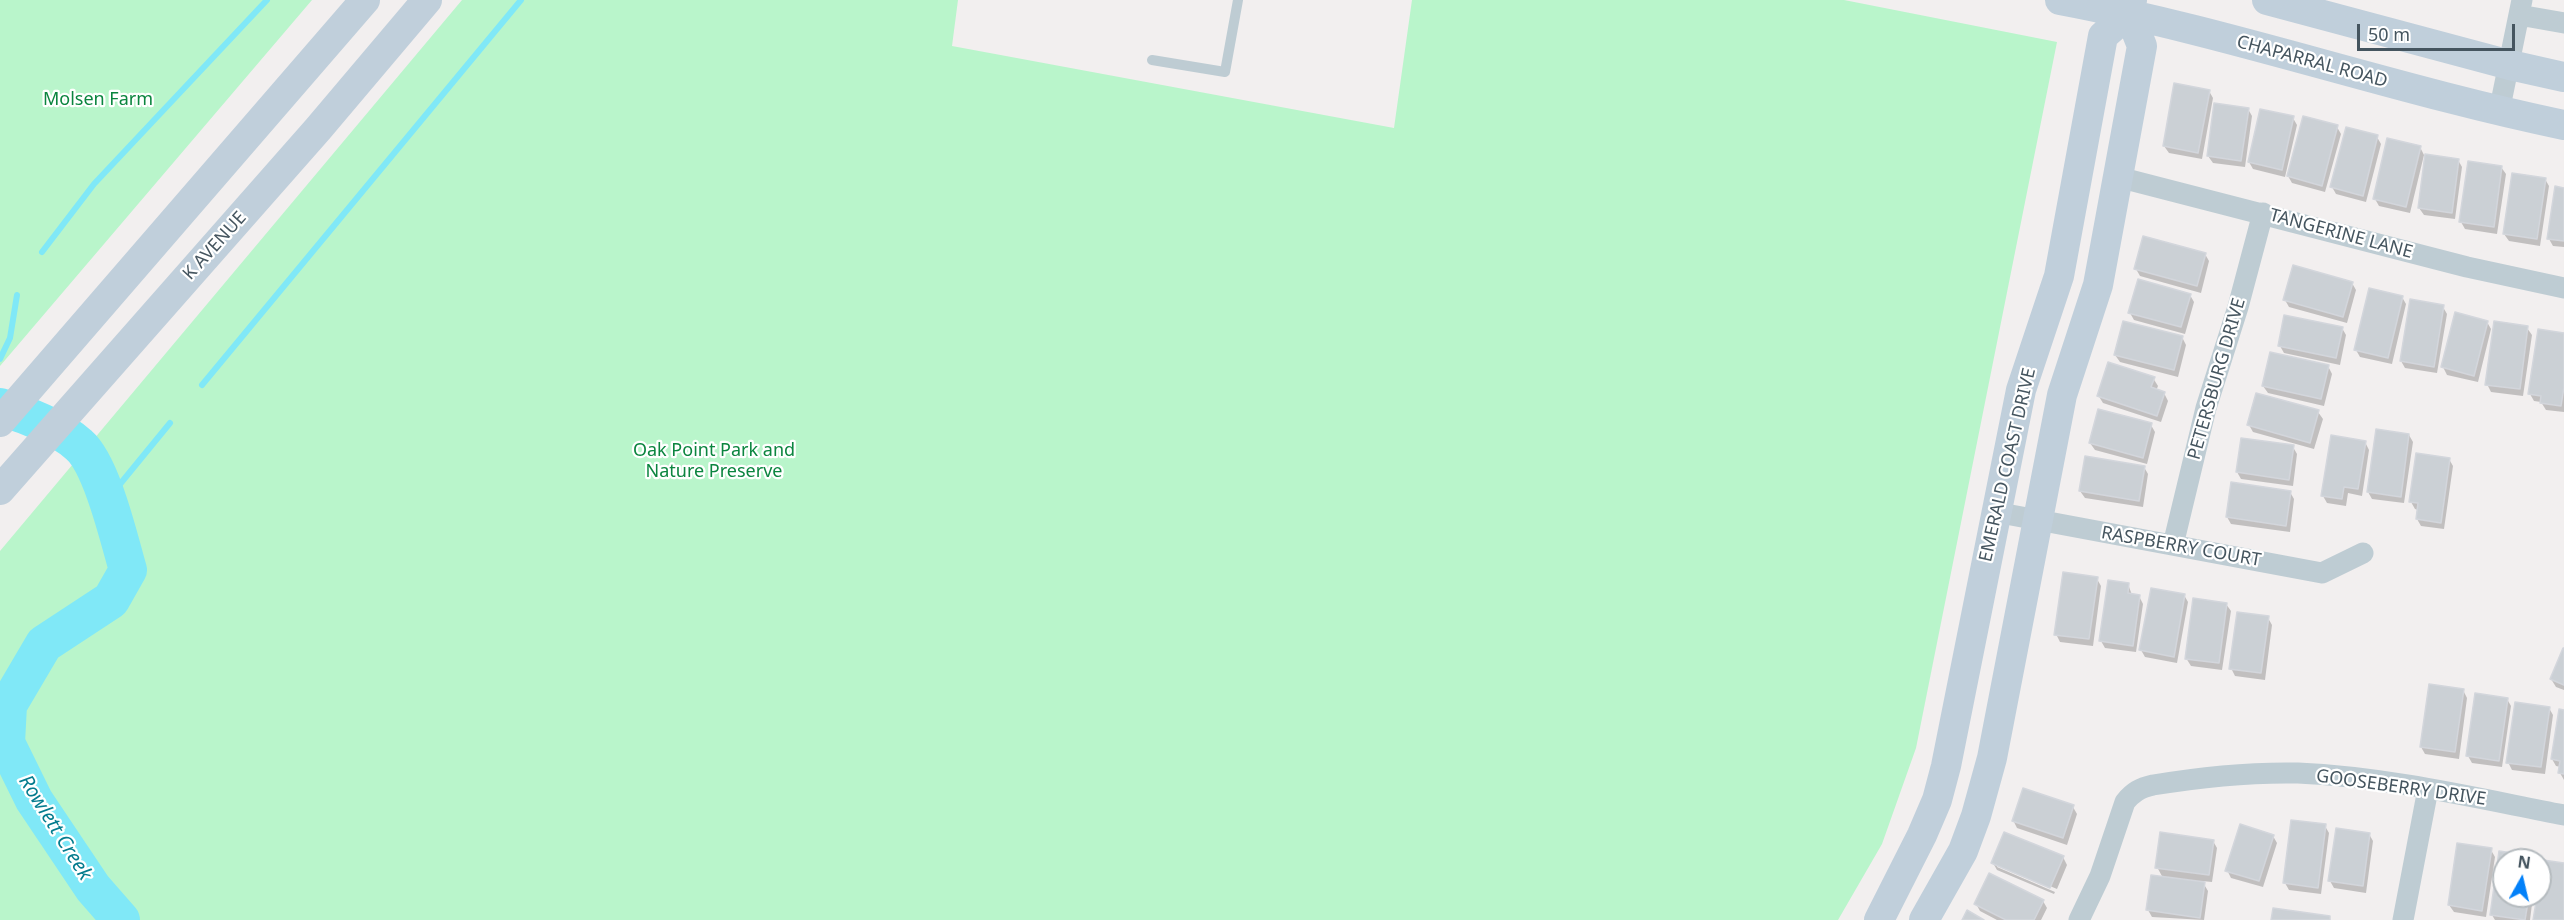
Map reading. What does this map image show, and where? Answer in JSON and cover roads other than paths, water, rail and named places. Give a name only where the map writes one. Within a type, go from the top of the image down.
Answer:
[{"type":"main road","points":[[0,422],[365,0]]},
{"type":"main road","name":"K AVENUE","points":[[0,490],[318,129],[428,0]]},
{"type":"main road","name":"CHAPARRAL ROAD","points":[[2060,0],[2131,7],[2499,112],[2564,125]]},
{"type":"main road","points":[[2267,0],[2510,65],[2564,77]]},
{"type":"main road","name":"EMERALD COAST DRIVE","points":[[1924,920],[1963,851],[1976,816],[1992,758],[2062,395],[2098,285],[2118,177],[2142,46],[2131,7]]},
{"type":"main road","name":"EMERALD COAST DRIVE","points":[[1879,920],[1937,800],[1956,718],[2021,390],[2060,276],[2103,36],[2131,7]]},
{"type":"street","points":[[2499,112],[2510,65],[2517,4],[2564,23]]},
{"type":"street","name":"TANGERINE LANE","points":[[2118,177],[2467,267],[2564,288]]},
{"type":"street","name":"PETERSBURG DRIVE","points":[[2173,545],[2206,408],[2238,307],[2263,213]]},
{"type":"street","name":"RASPBERRY COURT","points":[[1995,513],[2322,573],[2363,553]]},
{"type":"street","name":"GOOSEBERRY DRIVE","points":[[2079,920],[2104,867],[2125,802],[2132,793],[2142,787],[2180,780],[2262,773],[2333,776],[2428,789],[2564,815]]},
{"type":"street","points":[[2403,920],[2428,789]]},
{"type":"lane","points":[[1152,60],[1225,72],[1238,0]]},
{"type":"waterway","points":[[42,252],[94,184],[267,0]]},
{"type":"waterway","points":[[202,385],[521,0]]},
{"type":"waterway","points":[[0,359],[10,338],[17,295]]},
{"type":"waterway","name":"Rowlett Creek","points":[[0,407],[52,427],[79,445],[87,455],[109,503],[128,570],[111,600],[44,644],[8,705],[6,743],[34,800],[93,888],[121,920]]},
{"type":"waterway","points":[[107,500],[170,423]]},
{"type":"park label","name":"Molsen Farm","points":[[98,100]]},
{"type":"park label","name":"Oak Point Park and Nature Preserve","points":[[714,461]]}]
